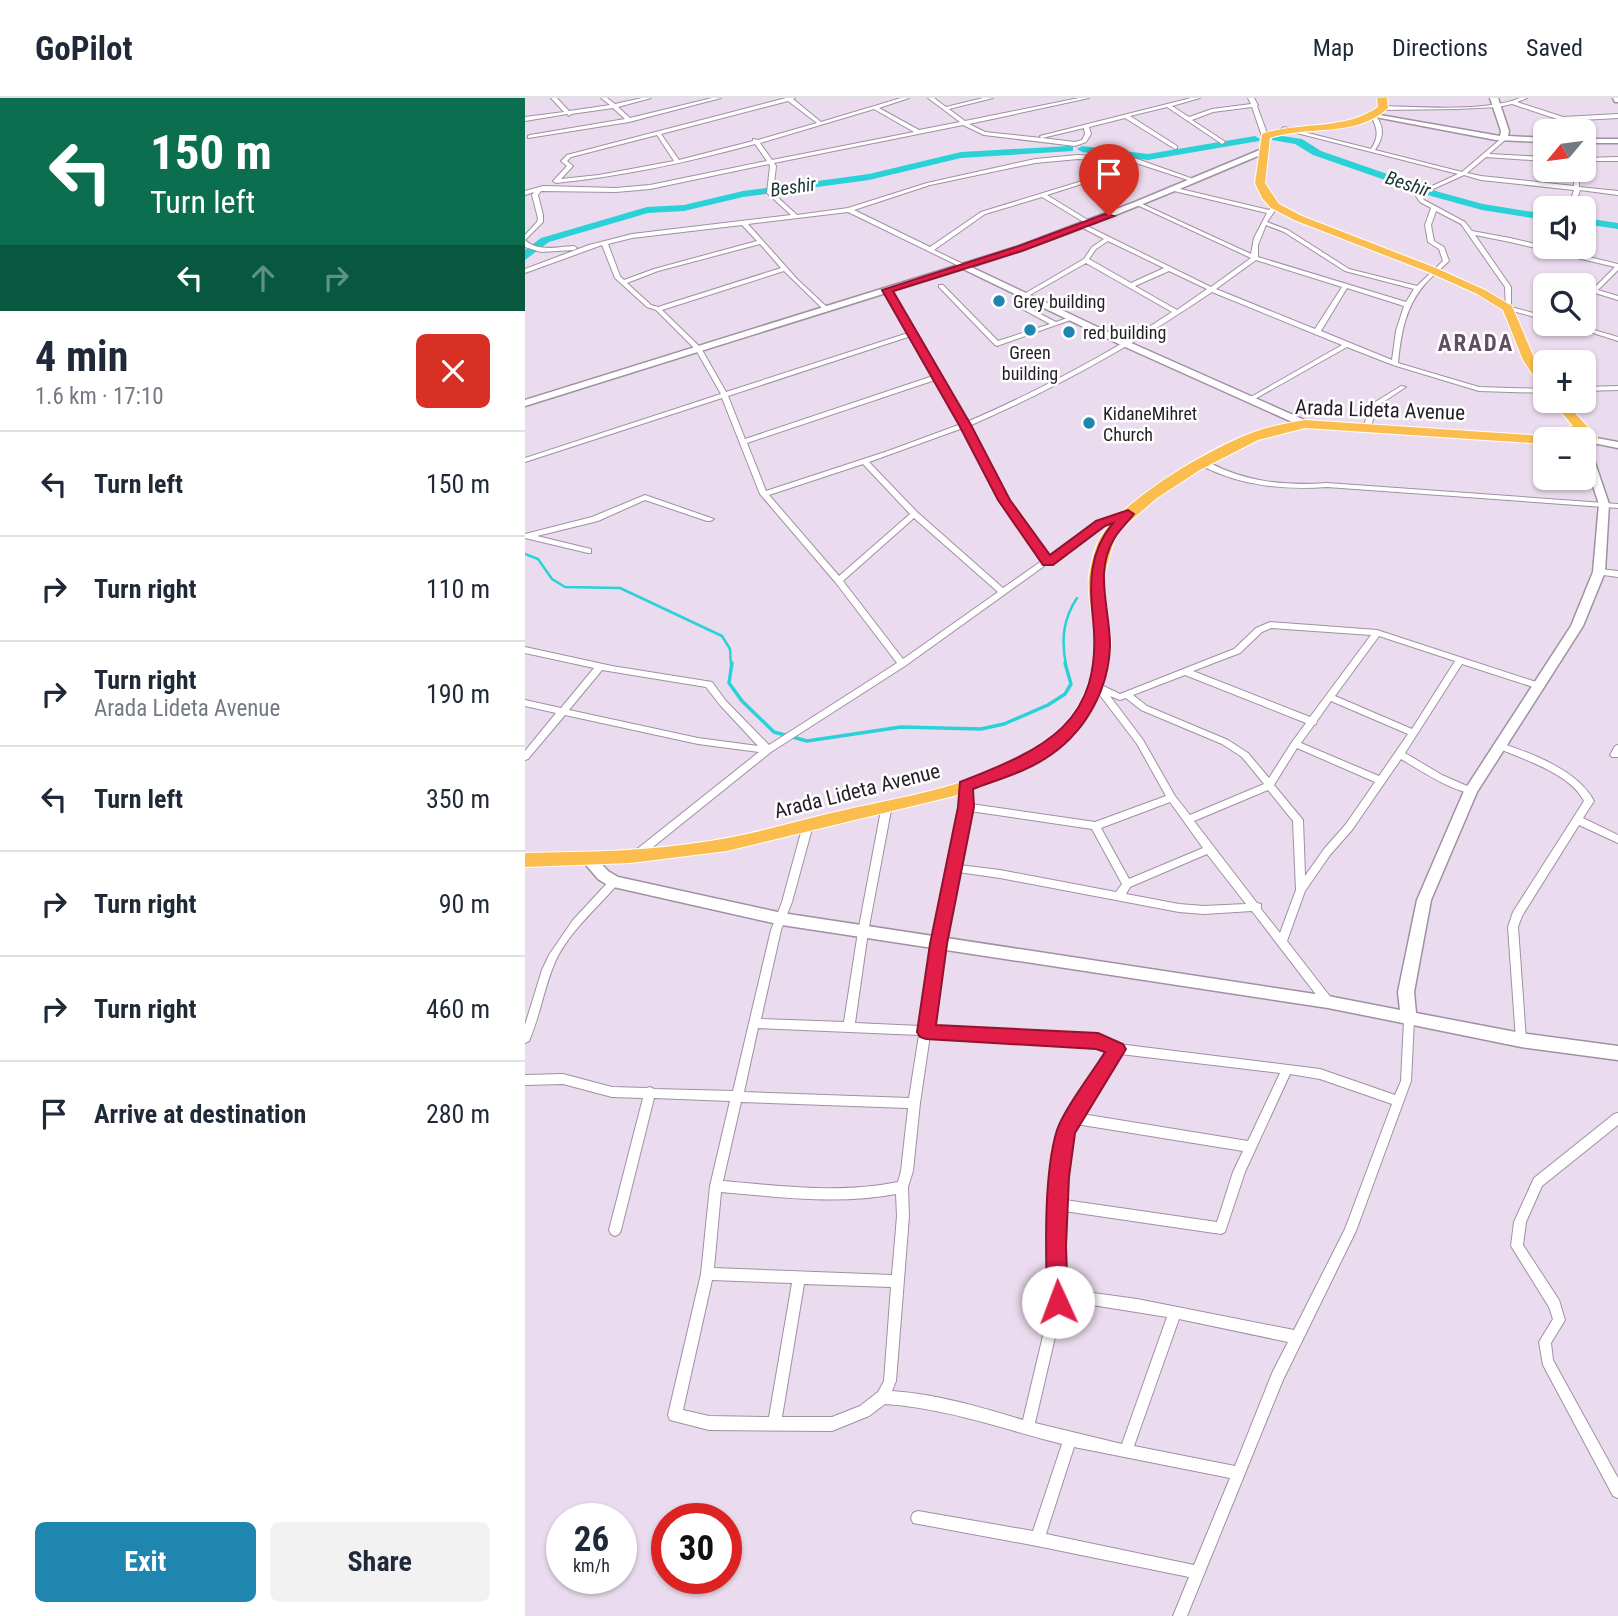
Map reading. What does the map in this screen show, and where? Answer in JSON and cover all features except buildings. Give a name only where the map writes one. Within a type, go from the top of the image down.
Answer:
[{"type":"highway","points":[[1383,103],[1374,116],[1329,126],[1284,129],[1264,144],[1260,183],[1273,209],[1432,270],[1490,296],[1508,308],[1533,366]]},
{"type":"highway","points":[[1567,427],[1568,413]]},
{"type":"highway","points":[[1568,413],[1577,427]]},
{"type":"highway","name":"Arada Lideta Avenue","points":[[525,860],[635,856],[747,841],[965,786],[1022,764],[1046,751],[1070,730],[1097,685],[1103,644],[1096,585],[1107,539],[1128,514],[1205,464],[1253,438],[1278,429],[1305,424],[1533,439]]},
{"type":"main road","points":[[1491,102],[1505,131],[1499,140]]},
{"type":"main road","points":[[1374,116],[1499,140],[1533,140]]},
{"type":"main road","points":[[1596,141],[1618,141]]},
{"type":"main road","points":[[525,403],[965,267],[1086,225],[1172,190],[1264,144]]},
{"type":"main road","points":[[965,267],[1126,344],[1305,424]]},
{"type":"main road","points":[[1596,442],[1618,445]]},
{"type":"main road","points":[[1409,1020],[1406,992],[1424,900],[1471,791],[1536,685],[1577,626],[1599,572],[1604,504],[1596,476]]},
{"type":"main road","points":[[588,859],[614,882],[782,919],[1328,1002],[1521,1041],[1618,1053]]},
{"type":"street","points":[[554,98],[569,114]]},
{"type":"street","points":[[604,98],[629,120]]},
{"type":"street","points":[[525,119],[569,114],[648,98]]},
{"type":"street","points":[[530,137],[629,120],[718,98]]},
{"type":"street","points":[[556,181],[570,166],[565,160],[569,156],[790,98],[820,122]]},
{"type":"street","points":[[525,193],[556,181],[606,176],[677,161],[906,98]]},
{"type":"street","points":[[931,98],[965,124],[992,135],[1075,144],[1084,141],[1088,134],[1086,127]]},
{"type":"street","points":[[946,108],[990,98]]},
{"type":"street","points":[[539,189],[615,190],[650,187],[1086,98]]},
{"type":"street","points":[[1035,138],[1198,98]]},
{"type":"street","points":[[1251,98],[1264,144]]},
{"type":"street","points":[[1513,103],[1524,98]]},
{"type":"street","points":[[704,100],[725,116]]},
{"type":"street","points":[[1383,103],[1513,103],[1563,119],[1618,116]]},
{"type":"street","points":[[1167,105],[1222,142]]},
{"type":"street","points":[[1189,119],[1212,111],[1255,105]]},
{"type":"street","points":[[874,107],[918,131]]},
{"type":"street","points":[[1126,116],[1175,147]]},
{"type":"street","points":[[1372,151],[1381,138],[1381,130],[1374,116]]},
{"type":"street","points":[[1284,129],[1497,181],[1618,193]]},
{"type":"street","points":[[658,133],[677,161]]},
{"type":"street","points":[[1499,140],[1464,174],[1420,193],[1420,199],[1456,216],[1508,287],[1508,308],[1533,315]]},
{"type":"street","points":[[755,141],[773,166],[770,190],[796,217]]},
{"type":"street","points":[[1075,144],[1077,157]]},
{"type":"street","points":[[1484,155],[1533,158]]},
{"type":"street","points":[[525,271],[591,246],[632,236],[849,210],[929,184],[983,171],[1077,157],[1126,160],[1171,171],[1193,180]]},
{"type":"street","points":[[1596,159],[1618,159]]},
{"type":"street","points":[[931,248],[983,213],[1117,171],[1126,160]]},
{"type":"street","points":[[1575,196],[1576,182]]},
{"type":"street","points":[[539,189],[535,195],[535,204],[541,212],[540,222],[525,240],[527,246],[541,250],[591,246]]},
{"type":"street","points":[[1172,190],[1273,209],[1253,252],[1255,258]]},
{"type":"street","points":[[1043,195],[1107,239],[1168,269],[1395,364],[1479,388],[1533,390]]},
{"type":"street","points":[[1138,204],[1255,258],[1405,304]]},
{"type":"street","points":[[1395,364],[1405,304],[1432,270],[1446,261],[1442,248],[1430,242],[1428,225],[1434,207]]},
{"type":"street","points":[[849,210],[965,267]]},
{"type":"street","points":[[744,223],[785,269],[827,309]]},
{"type":"street","points":[[1265,223],[1286,231],[1347,270],[1416,288]]},
{"type":"street","points":[[1471,233],[1618,267],[1596,290]]},
{"type":"street","points":[[1026,295],[1086,260],[1094,248],[1107,239]]},
{"type":"street","points":[[604,242],[612,270],[699,349],[724,394],[764,495],[839,581],[902,664]]},
{"type":"street","points":[[624,282],[656,270],[762,242]]},
{"type":"street","points":[[764,495],[965,425],[1044,388],[1126,344],[1213,290],[1255,258]]},
{"type":"street","points":[[1086,260],[1176,312]]},
{"type":"street","points":[[658,309],[785,269]]},
{"type":"street","points":[[1132,285],[1168,269]]},
{"type":"street","points":[[941,286],[997,344],[1073,318]]},
{"type":"street","points":[[1317,332],[1345,287]]},
{"type":"street","points":[[887,290],[1005,500],[1048,562]]},
{"type":"street","points":[[1596,291],[1618,299]]},
{"type":"street","points":[[1015,303],[1055,324]]},
{"type":"street","points":[[1596,332],[1618,339]]},
{"type":"street","points":[[525,460],[911,334]]},
{"type":"street","points":[[1251,399],[1348,344]]},
{"type":"street","points":[[743,442],[937,377]]},
{"type":"street","points":[[1367,427],[1374,405],[1403,387]]},
{"type":"street","points":[[1596,389],[1618,388]]},
{"type":"street","points":[[863,460],[914,514],[1003,592]]},
{"type":"street","points":[[1205,464],[1252,483],[1296,488],[1327,485],[1618,506]]},
{"type":"street","points":[[526,537],[595,519],[645,498],[710,519]]},
{"type":"street","points":[[839,581],[914,514]]},
{"type":"street","points":[[635,856],[768,750],[902,664],[1100,523],[1128,514]]},
{"type":"street","points":[[526,537],[564,543],[588,551]]},
{"type":"street","points":[[1599,572],[1618,574]]},
{"type":"street","points":[[1097,685],[1120,696],[1126,694],[1237,651],[1259,630],[1270,625],[1377,633],[1536,685]]},
{"type":"street","points":[[1188,820],[1269,786],[1295,744],[1377,633]]},
{"type":"street","points":[[525,650],[600,666],[709,684],[738,720],[768,750]]},
{"type":"street","points":[[1282,940],[1301,891],[1414,733],[1460,660]]},
{"type":"street","points":[[525,757],[600,666]]},
{"type":"street","points":[[1184,671],[1313,722]]},
{"type":"street","points":[[1097,685],[1140,742],[1172,798],[1209,849],[1257,907],[1328,1002]]},
{"type":"street","points":[[1126,694],[1144,708],[1237,748],[1298,820],[1301,891]]},
{"type":"street","points":[[1329,697],[1414,733]]},
{"type":"street","points":[[525,703],[698,741],[768,750]]},
{"type":"street","points":[[1295,744],[1380,780]]},
{"type":"street","points":[[1498,745],[1572,780],[1587,792],[1589,801],[1579,821],[1517,915],[1513,927],[1521,1041]]},
{"type":"street","points":[[1399,754],[1439,777],[1471,791]]},
{"type":"street","points":[[808,825],[782,919],[776,930],[716,1186],[707,1274],[675,1416],[709,1423],[832,1424],[864,1411],[883,1397],[890,1381],[903,1216],[902,1187],[907,1171],[914,1103],[938,944],[966,807],[965,786]]},
{"type":"street","points":[[966,807],[1095,826],[1172,798]]},
{"type":"street","points":[[849,1028],[863,932],[887,806]]},
{"type":"street","points":[[1579,821],[1618,839]]},
{"type":"street","points":[[1095,826],[1127,884]]},
{"type":"street","points":[[1119,895],[1127,884],[1209,849]]},
{"type":"street","points":[[954,868],[1119,895],[1179,908],[1204,910],[1257,907]]},
{"type":"street","points":[[525,1038],[541,1000],[547,970],[559,947],[614,882]]},
{"type":"street","points":[[1180,1616],[1196,1572],[1297,1337],[1350,1231],[1406,1082],[1409,1020]]},
{"type":"street","points":[[756,1023],[1098,1041],[1117,1049],[1320,1074],[1399,1101]]},
{"type":"street","points":[[1028,1427],[1058,1302],[1058,1205],[1066,1131],[1117,1049]]},
{"type":"street","points":[[1058,1205],[1221,1228],[1239,1172],[1287,1069]]},
{"type":"street","points":[[525,1080],[563,1079],[612,1091],[914,1103]]},
{"type":"street","points":[[615,1230],[650,1092]]},
{"type":"street","points":[[1073,1118],[1250,1147]]},
{"type":"street","points":[[1618,1118],[1538,1182],[1520,1222],[1517,1246],[1555,1304],[1559,1320],[1545,1342],[1547,1361],[1618,1491]]},
{"type":"street","points":[[716,1186],[829,1195],[875,1194],[902,1187]]},
{"type":"street","points":[[707,1274],[898,1281]]},
{"type":"street","points":[[774,1423],[799,1278]]},
{"type":"street","points":[[1058,1302],[1086,1298],[1175,1312],[1297,1337]]},
{"type":"street","points":[[1126,1450],[1175,1312]]},
{"type":"street","points":[[883,1397],[906,1397],[1070,1439],[1238,1473]]},
{"type":"street","points":[[1037,1539],[1070,1439]]},
{"type":"street","points":[[918,1518],[1196,1572]]},
{"type":"waterway","name":"Beshir","points":[[1276,138],[1298,141],[1317,153],[1435,194],[1482,207],[1533,215]]},
{"type":"waterway","name":"Beshir","points":[[1082,149],[1148,157],[1255,139]]},
{"type":"waterway","name":"Beshir","points":[[525,256],[545,240],[647,210],[684,208],[743,194],[869,177],[961,155],[1069,149]]},
{"type":"waterway","name":"Beshir","points":[[1596,223],[1618,226]]},
{"type":"waterway","points":[[525,554],[538,559],[552,579],[565,587],[620,588],[722,636],[730,649],[731,665]]},
{"type":"waterway","points":[[1066,665],[1064,630],[1077,598]]},
{"type":"waterway","points":[[732,663],[729,683],[742,701],[774,732],[807,741],[901,727],[981,729],[1004,724],[1048,705],[1065,694],[1071,684],[1065,663]]},
{"type":"place","name":"Grey building","points":[[999,301]]},
{"type":"place","name":"Green building","points":[[1030,330]]},
{"type":"place","name":"red building","points":[[1069,332]]},
{"type":"place","name":"KidaneMihret Church","points":[[1089,423]]},
{"type":"district","name":"ARADA","points":[[1476,343]]},
{"type":"route","points":[[1058,1302],[1056,1246],[1066,1131],[1117,1049],[1098,1041],[926,1032],[938,944],[966,807],[965,786],[1022,764],[1046,751],[1070,730],[1085,707],[1097,685],[1103,644],[1096,585],[1100,561],[1107,539],[1128,514],[1100,523],[1048,562],[1005,500],[887,290],[965,267],[1109,216]]}]
